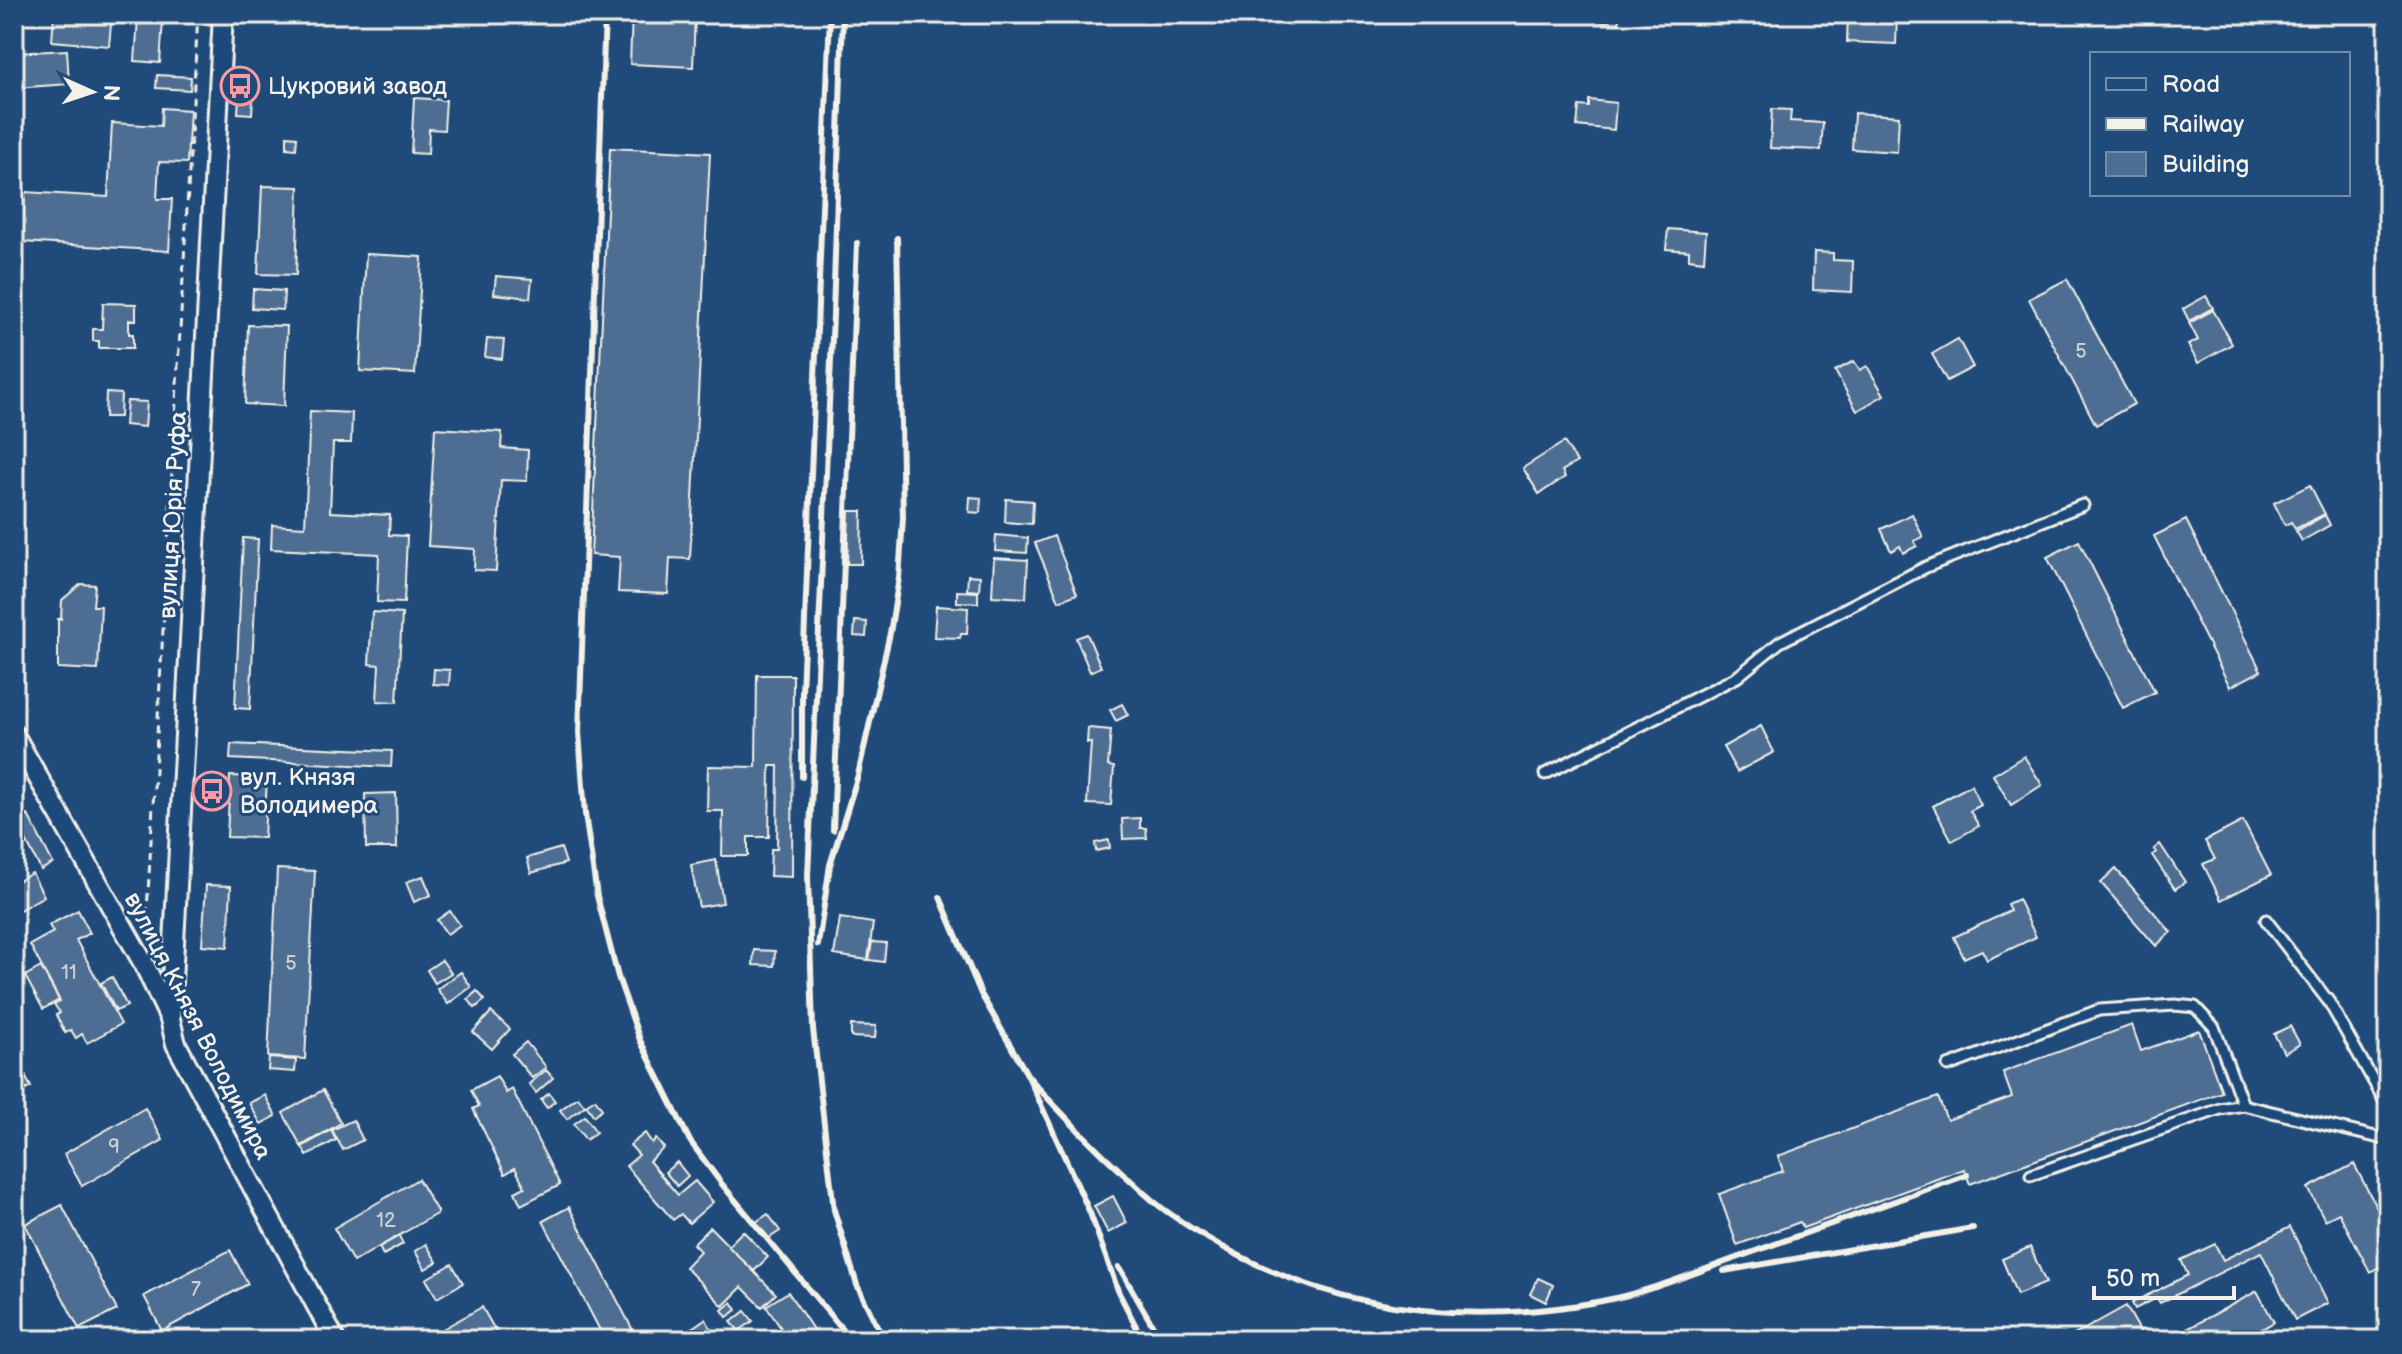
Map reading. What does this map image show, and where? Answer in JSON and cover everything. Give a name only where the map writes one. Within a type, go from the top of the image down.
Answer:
[{"type":"street","name":"вулиця Юрія Руфа","points":[[170,1019],[223,14]]},
{"type":"street","name":"вулиця Князя Володимира","points":[[14,735],[144,964],[170,1019],[176,1044],[335,1340]]},
{"type":"lane","points":[[1545,774],[1737,677],[1780,642],[1912,574],[2083,505]]},
{"type":"lane","points":[[2266,920],[2329,1002],[2388,1107]]},
{"type":"lane","points":[[1948,1066],[2099,1010],[2175,1005],[2195,1007],[2214,1027],[2243,1105]]},
{"type":"lane","points":[[2031,1175],[2220,1109],[2243,1105],[2388,1140]]},
{"type":"path","points":[[145,932],[198,14]]},
{"type":"building","points":[[54,14],[112,14],[109,46],[52,41]]},
{"type":"building","points":[[632,14],[695,14],[693,67],[630,64]]},
{"type":"building","points":[[1581,14],[1619,14],[1619,23],[1580,20]]},
{"type":"building","points":[[1848,14],[1897,14],[1896,44],[1847,42]]},
{"type":"building","points":[[138,18],[163,20],[160,63],[135,61]]},
{"type":"building","points":[[67,50],[69,84],[14,88],[14,53]]},
{"type":"building","points":[[157,75],[191,77],[190,90],[156,88]]},
{"type":"building","points":[[239,97],[253,98],[252,114],[238,113]]},
{"type":"building","points":[[414,98],[446,100],[444,130],[429,129],[428,154],[411,153]]},
{"type":"building","points":[[1589,100],[1616,103],[1614,130],[1577,126],[1579,106],[1589,107]]},
{"type":"building","points":[[162,108],[190,110],[187,163],[159,162],[157,199],[172,199],[169,251],[22,242],[25,192],[108,197],[112,123],[161,126]]},
{"type":"building","points":[[1772,109],[1791,110],[1790,121],[1823,123],[1821,150],[1770,148]]},
{"type":"building","points":[[1854,113],[1899,116],[1897,152],[1852,149]]},
{"type":"building","points":[[287,136],[297,137],[296,149],[287,148]]},
{"type":"building","points":[[610,148],[710,153],[690,559],[670,558],[668,594],[618,592],[620,557],[591,555]]},
{"type":"building","points":[[262,186],[299,187],[296,275],[258,274]]},
{"type":"building","points":[[1668,229],[1706,232],[1704,261],[1689,259],[1689,251],[1666,249]]},
{"type":"building","points":[[1814,252],[1833,253],[1833,260],[1853,261],[1852,292],[1813,290]]},
{"type":"building","points":[[366,254],[422,257],[415,374],[360,371]]},
{"type":"building","points":[[496,276],[532,279],[530,298],[494,294]]},
{"type":"building","points":[[2067,279],[2134,404],[2096,425],[2029,299]]},
{"type":"building","points":[[253,289],[284,291],[283,310],[252,308]]},
{"type":"building","points":[[2206,296],[2213,308],[2189,321],[2183,309]]},
{"type":"building","points":[[103,303],[136,304],[136,320],[129,320],[133,348],[99,348],[99,341],[93,341],[93,329],[102,329]]},
{"type":"building","points":[[2213,310],[2232,344],[2198,363],[2188,345],[2198,340],[2189,323]]},
{"type":"building","points":[[248,325],[287,326],[284,406],[245,404]]},
{"type":"building","points":[[487,339],[504,340],[502,359],[485,357]]},
{"type":"building","points":[[1958,339],[1973,367],[1947,381],[1932,354]]},
{"type":"building","points":[[1854,361],[1860,370],[1867,366],[1884,395],[1857,411],[1835,371]]},
{"type":"building","points":[[106,393],[121,394],[120,417],[105,417]]},
{"type":"building","points":[[127,401],[147,402],[145,427],[125,425]]},
{"type":"building","points":[[310,411],[352,413],[351,443],[333,443],[330,512],[390,515],[389,535],[407,536],[404,603],[377,602],[379,554],[271,549],[272,525],[305,527]]},
{"type":"building","points":[[435,428],[502,432],[501,448],[528,450],[527,481],[501,480],[496,571],[474,570],[475,549],[428,546]]},
{"type":"building","points":[[1564,442],[1577,462],[1562,471],[1565,477],[1539,494],[1523,468]]},
{"type":"building","points":[[2310,485],[2325,514],[2295,529],[2291,522],[2285,525],[2274,503]]},
{"type":"building","points":[[970,497],[981,498],[980,513],[969,512]]},
{"type":"building","points":[[1006,499],[1033,501],[1032,524],[1005,522]]},
{"type":"building","points":[[849,511],[862,511],[861,564],[847,564]]},
{"type":"building","points":[[1912,514],[1923,537],[1914,541],[1917,546],[1903,553],[1900,546],[1891,551],[1881,529]]},
{"type":"building","points":[[2325,515],[2330,525],[2302,541],[2296,531]]},
{"type":"building","points":[[2186,520],[2261,671],[2230,687],[2154,536]]},
{"type":"building","points":[[996,535],[1028,538],[1027,553],[995,551]]},
{"type":"building","points":[[1054,536],[1077,594],[1059,601],[1035,543]]},
{"type":"building","points":[[243,538],[258,539],[250,709],[235,708]]},
{"type":"building","points":[[2079,541],[2155,692],[2123,708],[2047,557]]},
{"type":"building","points":[[994,558],[1028,560],[1026,598],[992,596]]},
{"type":"building","points":[[968,575],[980,576],[979,591],[967,590]]},
{"type":"building","points":[[81,584],[95,585],[93,606],[101,606],[98,670],[58,668],[58,619],[61,619],[62,600]]},
{"type":"building","points":[[957,591],[978,592],[978,603],[957,602]]},
{"type":"building","points":[[936,606],[968,608],[967,634],[961,634],[960,638],[934,637]]},
{"type":"building","points":[[372,612],[402,614],[397,702],[377,701],[379,665],[369,664]]},
{"type":"building","points":[[855,621],[867,622],[866,637],[854,636]]},
{"type":"building","points":[[1087,634],[1101,667],[1090,672],[1076,638]]},
{"type":"building","points":[[434,669],[450,670],[449,685],[433,684]]},
{"type":"building","points":[[757,675],[793,675],[792,877],[770,876],[771,849],[777,849],[778,766],[770,766],[769,837],[748,837],[748,856],[722,856],[723,811],[707,811],[708,766],[756,767]]},
{"type":"building","points":[[1122,704],[1128,715],[1116,721],[1110,710]]},
{"type":"building","points":[[1761,726],[1774,752],[1737,772],[1723,747]]},
{"type":"building","points":[[1088,728],[1111,730],[1108,766],[1114,767],[1111,805],[1087,804],[1091,743],[1087,743]]},
{"type":"building","points":[[231,744],[392,751],[391,767],[230,759]]},
{"type":"building","points":[[2024,756],[2042,785],[2011,805],[1993,775]]},
{"type":"building","points":[[230,776],[267,777],[264,838],[227,837]]},
{"type":"building","points":[[1971,785],[1981,805],[1970,811],[1979,826],[1952,841],[1933,806]]},
{"type":"building","points":[[396,793],[397,848],[366,848],[365,794]]},
{"type":"building","points":[[28,815],[53,863],[41,870],[16,821]]},
{"type":"building","points":[[1140,818],[1140,828],[1146,828],[1147,838],[1123,839],[1122,819]]},
{"type":"building","points":[[2243,821],[2271,875],[2221,900],[2203,864],[2215,859],[2205,841]]},
{"type":"building","points":[[1109,840],[1110,848],[1096,851],[1095,843]]},
{"type":"building","points":[[2160,844],[2185,882],[2175,889],[2152,855]]},
{"type":"building","points":[[561,848],[566,863],[531,873],[527,858]]},
{"type":"building","points":[[716,860],[723,903],[699,907],[691,865]]},
{"type":"building","points":[[277,869],[315,871],[305,1059],[268,1057]]},
{"type":"building","points":[[2116,869],[2171,932],[2156,946],[2101,883]]},
{"type":"building","points":[[32,873],[44,896],[14,913],[14,883]]},
{"type":"building","points":[[423,876],[431,895],[414,902],[406,882]]},
{"type":"building","points":[[206,885],[231,886],[228,947],[202,945]]},
{"type":"building","points":[[2018,899],[2036,937],[1987,960],[1982,950],[1964,958],[1954,937],[2010,911],[2007,904]]},
{"type":"building","points":[[78,910],[90,933],[76,940],[121,1024],[87,1043],[82,1034],[76,1038],[71,1030],[65,1033],[56,1015],[60,1013],[54,1004],[60,1001],[30,945],[53,932],[49,925]]},
{"type":"building","points":[[450,911],[460,925],[447,934],[437,920]]},
{"type":"building","points":[[840,918],[873,923],[868,960],[834,955]]},
{"type":"building","points":[[872,942],[886,943],[884,962],[869,960]]},
{"type":"building","points":[[754,950],[775,951],[774,966],[753,965]]},
{"type":"building","points":[[442,960],[451,973],[435,983],[427,970]]},
{"type":"building","points":[[41,967],[59,1000],[43,1009],[25,976]]},
{"type":"building","points":[[461,972],[471,987],[448,1004],[437,989]]},
{"type":"building","points":[[112,977],[127,1006],[116,1011],[101,983]]},
{"type":"building","points":[[477,991],[485,1000],[475,1008],[468,999]]},
{"type":"building","points":[[491,1012],[510,1029],[492,1049],[473,1032]]},
{"type":"building","points":[[851,1025],[876,1026],[875,1038],[851,1037]]},
{"type":"building","points":[[2132,1025],[2141,1051],[2199,1030],[2222,1092],[1970,1184],[1964,1169],[1803,1228],[1800,1222],[1737,1245],[1719,1194],[1783,1171],[1778,1156],[1938,1097],[1947,1120],[2012,1097],[2003,1072]]},
{"type":"building","points":[[2290,1026],[2300,1044],[2284,1053],[2274,1034]]},
{"type":"building","points":[[526,1042],[546,1067],[532,1078],[512,1054]]},
{"type":"building","points":[[14,1054],[26,1076],[14,1082]]},
{"type":"building","points":[[269,1058],[296,1060],[295,1072],[268,1070]]},
{"type":"building","points":[[546,1070],[553,1078],[536,1093],[529,1084]]},
{"type":"building","points":[[497,1076],[506,1093],[512,1089],[560,1185],[521,1205],[515,1192],[525,1187],[515,1168],[505,1174],[473,1109],[479,1106],[471,1090]]},
{"type":"building","points":[[26,1078],[31,1087],[14,1096],[14,1084]]},
{"type":"building","points":[[323,1090],[341,1123],[301,1146],[283,1113]]},
{"type":"building","points":[[549,1093],[555,1101],[547,1108],[541,1100]]},
{"type":"building","points":[[265,1095],[276,1116],[261,1124],[249,1103]]},
{"type":"building","points":[[578,1097],[585,1106],[567,1119],[560,1110]]},
{"type":"building","points":[[595,1099],[602,1109],[594,1116],[586,1105]]},
{"type":"building","points":[[145,1108],[163,1140],[82,1186],[64,1154]]},
{"type":"building","points":[[585,1116],[596,1132],[586,1140],[574,1124]]},
{"type":"building","points":[[353,1120],[363,1140],[343,1150],[332,1130]]},
{"type":"building","points":[[331,1130],[336,1140],[307,1156],[302,1147]]},
{"type":"building","points":[[645,1133],[652,1143],[656,1139],[664,1148],[649,1161],[678,1195],[695,1181],[713,1202],[689,1223],[681,1214],[673,1220],[626,1166],[639,1155],[630,1145]]},
{"type":"building","points":[[677,1162],[688,1176],[677,1186],[665,1172]]},
{"type":"building","points":[[2354,1164],[2388,1229],[2388,1263],[2370,1272],[2339,1213],[2325,1220],[2308,1188]]},
{"type":"building","points":[[418,1179],[438,1213],[353,1262],[334,1228]]},
{"type":"building","points":[[1113,1196],[1127,1223],[1108,1233],[1094,1206]]},
{"type":"building","points":[[62,1205],[117,1310],[79,1329],[25,1224]]},
{"type":"building","points":[[569,1207],[638,1340],[605,1340],[543,1221]]},
{"type":"building","points":[[768,1214],[780,1231],[768,1239],[756,1222]]},
{"type":"building","points":[[710,1227],[776,1294],[762,1307],[742,1287],[723,1306],[685,1267],[700,1251],[693,1244]]},
{"type":"building","points":[[2290,1227],[2328,1303],[2295,1320],[2261,1252],[2160,1303],[2157,1298],[2135,1309],[2132,1303],[2188,1275],[2181,1260],[2215,1244],[2223,1260]]},
{"type":"building","points":[[743,1231],[768,1257],[754,1271],[728,1246]]},
{"type":"building","points":[[399,1236],[403,1244],[383,1255],[379,1247]]},
{"type":"building","points":[[426,1244],[437,1262],[425,1269],[415,1251]]},
{"type":"building","points":[[2030,1247],[2046,1283],[2017,1295],[2002,1259]]},
{"type":"building","points":[[230,1250],[248,1284],[162,1331],[144,1296]]},
{"type":"building","points":[[452,1264],[463,1283],[437,1298],[426,1279]]},
{"type":"building","points":[[1538,1278],[1553,1285],[1546,1302],[1530,1294]]},
{"type":"building","points":[[2257,1291],[2274,1322],[2242,1340],[2167,1340]]},
{"type":"building","points":[[788,1292],[820,1340],[777,1340],[785,1334],[766,1306]]},
{"type":"building","points":[[732,1302],[737,1310],[727,1317],[722,1310]]},
{"type":"building","points":[[2126,1306],[2145,1340],[2065,1340]]},
{"type":"building","points":[[482,1307],[500,1339],[423,1340]]},
{"type":"building","points":[[745,1311],[753,1321],[739,1331],[731,1322]]},
{"type":"building","points":[[705,1319],[717,1337],[712,1340],[700,1340],[692,1328]]},
{"type":"building","points":[[1511,1332],[1526,1333],[1526,1340],[1511,1340]]},
{"type":"railway","points":[[605,14],[579,732],[585,814],[597,896],[618,977],[640,1040],[690,1141],[851,1340]]},
{"type":"railway","points":[[802,777],[802,693],[830,14]]},
{"type":"railway","points":[[843,14],[808,876],[813,1029],[834,1210],[857,1285],[884,1340]]},
{"type":"railway","points":[[818,945],[830,865],[858,775],[899,578],[903,518],[897,238]]},
{"type":"railway","points":[[833,830],[857,243]]},
{"type":"railway","points":[[940,897],[981,994],[1028,1076],[1090,1213],[1119,1293],[1143,1340]]},
{"type":"railway","points":[[1028,1076],[1077,1129],[1147,1196],[1216,1243],[1267,1269],[1320,1289],[1374,1302],[1429,1310],[1486,1313],[1543,1310],[1620,1297],[1671,1282],[1967,1175]]},
{"type":"railway","points":[[1724,1271],[1973,1228]]},
{"type":"railway","points":[[1119,1267],[1161,1340]]},
{"type":"place","name":"Цукровий завод","points":[[240,86]]},
{"type":"place","name":"вул. Князя Володимера","points":[[212,791]]}]
